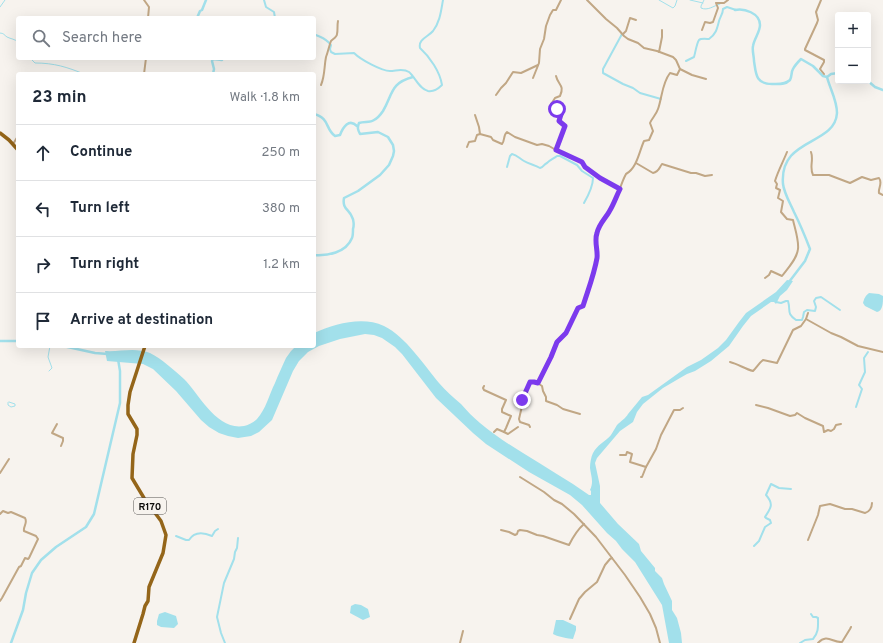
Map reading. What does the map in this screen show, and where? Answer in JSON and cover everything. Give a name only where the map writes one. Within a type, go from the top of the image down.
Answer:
[{"type":"main road","points":[[0,133],[16,148]]},
{"type":"main road","name":"R170","points":[[134,643],[145,606],[148,601],[149,587],[163,553],[166,535],[161,521],[144,498],[132,478],[133,454],[137,429],[128,414],[128,405],[130,392],[145,348]]},
{"type":"street","points":[[144,0],[149,7],[148,16]]},
{"type":"street","points":[[534,78],[548,19],[553,10],[556,10],[561,0]]},
{"type":"street","points":[[587,0],[628,39],[638,43],[644,48],[674,57],[680,69],[692,75],[706,79]]},
{"type":"street","points":[[702,30],[705,22],[712,22],[718,8],[716,3],[724,3],[728,0]]},
{"type":"street","points":[[821,0],[816,12],[818,20],[805,50],[824,60],[820,69],[824,74]]},
{"type":"street","points":[[623,34],[626,31],[630,18],[636,20]]},
{"type":"street","points":[[321,85],[324,78],[324,70],[329,46],[337,35],[338,21]]},
{"type":"street","points":[[659,52],[662,30]]},
{"type":"street","points":[[144,72],[146,60]]},
{"type":"street","points":[[496,95],[513,72],[521,73],[538,65]]},
{"type":"street","points":[[538,383],[557,342],[566,333],[578,308],[583,306],[597,258],[598,253],[596,240],[602,220],[608,214],[616,200],[626,174],[630,172],[636,163],[644,141],[649,140],[653,131],[650,123],[659,107],[662,97],[662,89],[668,75],[670,73],[677,75],[680,69]]},
{"type":"street","points":[[556,76],[562,90],[560,96],[555,98],[550,106],[562,111],[559,121],[565,126],[556,150]]},
{"type":"street","points":[[475,115],[480,134]]},
{"type":"street","points":[[480,134],[491,137],[493,140],[502,144],[507,132],[537,145],[543,144],[551,147],[582,162],[585,167],[600,178],[620,189]]},
{"type":"street","points":[[467,147],[468,143],[475,141],[477,135],[480,134]]},
{"type":"street","points":[[13,144],[16,140]]},
{"type":"street","points":[[765,278],[771,271],[782,276],[793,261],[798,250],[793,220],[787,219],[781,212],[783,201],[778,198],[780,190],[776,188],[775,181],[787,152]]},
{"type":"street","points":[[811,152],[811,169],[813,175],[828,175],[850,183],[862,177],[871,180],[874,178],[879,178],[879,193],[883,195]]},
{"type":"street","points":[[636,163],[653,173],[658,171],[662,164],[691,173],[705,176],[712,175]]},
{"type":"street","points":[[730,362],[753,371],[763,360],[777,363],[793,330],[801,326],[806,320],[808,312]]},
{"type":"street","points":[[806,320],[858,346],[883,352]]},
{"type":"street","points":[[530,427],[529,425],[521,423],[519,419],[522,402],[530,382],[538,383],[542,386],[543,392],[546,396],[546,401],[563,409],[580,414]]},
{"type":"street","points":[[484,386],[484,390],[506,400],[502,412],[511,416],[504,432]]},
{"type":"street","points":[[756,405],[790,416],[797,413],[800,414],[805,418],[823,426],[824,432],[828,430],[831,431],[836,425],[841,424]]},
{"type":"street","points":[[641,477],[674,410],[680,410],[683,408]]},
{"type":"street","points":[[57,424],[52,433],[63,438],[61,446]]},
{"type":"street","points":[[494,432],[497,429],[508,434],[518,427]]},
{"type":"street","points":[[620,455],[626,455],[629,452],[632,454],[630,462],[646,467]]},
{"type":"street","points":[[0,473],[8,459]]},
{"type":"street","points":[[520,477],[562,504],[596,537],[624,574],[650,614],[660,643]]},
{"type":"street","points":[[808,540],[820,506],[830,504],[865,513],[870,510],[872,503]]},
{"type":"street","points":[[0,514],[3,511],[8,513],[11,512],[25,518],[26,523],[24,531],[36,536],[38,539],[29,558],[25,558],[0,601]]},
{"type":"street","points":[[501,530],[515,535],[518,531],[523,530],[569,545],[574,534],[584,524]]},
{"type":"street","points":[[570,619],[579,599],[585,592],[598,582],[605,565],[612,558]]},
{"type":"street","points":[[818,643],[826,638],[842,642],[851,626]]},
{"type":"street","points":[[460,643],[463,631]]},
{"type":"water","points":[[787,280],[793,281],[787,290],[780,296],[776,304],[771,302],[751,316],[729,346],[711,361],[663,388],[643,404],[637,412],[633,422],[620,431],[597,458],[595,463],[600,486],[600,503],[618,524],[639,544],[641,551],[655,568],[655,571],[662,578],[672,601],[672,610],[677,618],[682,643],[669,643],[662,605],[635,562],[582,505],[570,495],[529,472],[486,444],[436,398],[395,347],[382,338],[365,334],[340,339],[316,348],[316,332],[340,324],[358,321],[376,323],[384,326],[407,344],[442,386],[485,427],[512,446],[591,495],[590,490],[592,482],[590,466],[593,453],[611,435],[617,425],[626,417],[642,397],[648,395],[687,367],[701,360],[718,348],[726,340],[746,313],[776,292]]},
{"type":"water","points":[[869,293],[883,296],[882,306],[877,312],[865,306],[863,303]]},
{"type":"water","points":[[294,348],[315,348],[308,352],[299,361],[293,371],[272,420],[259,432],[251,436],[238,438],[219,433],[209,427],[176,391],[153,369],[143,364],[107,361],[105,351],[139,350],[154,355],[184,379],[202,402],[217,417],[225,423],[234,426],[244,426],[257,419],[260,415],[286,358]]},
{"type":"water","points":[[355,604],[361,605],[368,609],[370,617],[363,620],[350,613],[351,606]]},
{"type":"water","points":[[165,612],[176,616],[178,624],[174,628],[161,627],[157,625],[159,614]]},
{"type":"water","points":[[556,620],[563,620],[576,626],[573,639],[553,634]]},
{"type":"waterway","points":[[0,7],[5,0]]},
{"type":"waterway","points":[[198,16],[206,0]]},
{"type":"waterway","points":[[264,0],[266,7],[274,12],[275,16]]},
{"type":"waterway","points":[[316,35],[324,38],[331,45],[331,52],[335,54],[354,53],[366,62],[386,71],[407,71],[422,88],[432,91],[442,85],[441,80],[434,65],[420,48],[420,42],[433,31],[437,24],[443,0]]},
{"type":"waterway","points":[[659,0],[673,8],[677,0]]},
{"type":"waterway","points":[[690,0],[703,3]]},
{"type":"waterway","points":[[704,0],[701,6],[701,8],[704,9],[720,4]]},
{"type":"waterway","points":[[686,61],[694,57],[699,40],[709,39],[715,33],[723,9],[727,7],[736,10]]},
{"type":"waterway","points":[[735,10],[751,12],[759,21],[760,28],[753,50],[756,74],[759,80],[766,84],[788,82],[791,79],[794,68],[801,59],[813,66],[823,76],[827,77]]},
{"type":"waterway","points":[[0,33],[16,41]]},
{"type":"waterway","points":[[622,34],[603,69],[603,73],[640,93],[661,99]]},
{"type":"waterway","points":[[32,60],[35,63],[60,66],[79,72]]},
{"type":"waterway","points":[[212,60],[213,72]]},
{"type":"waterway","points":[[789,282],[805,261],[810,249],[787,198],[783,184],[784,169],[789,158],[808,143],[818,138],[834,124],[837,108],[827,77],[835,73]]},
{"type":"waterway","points":[[316,255],[325,255],[336,252],[341,250],[349,243],[353,236],[354,225],[353,218],[345,207],[344,198],[358,191],[380,175],[389,165],[393,156],[393,145],[388,137],[378,132],[360,134],[358,129],[359,123],[372,121],[377,118],[383,111],[396,86],[400,82],[413,77]]},
{"type":"waterway","points":[[871,84],[883,90]]},
{"type":"waterway","points":[[316,115],[323,118],[335,136],[340,135],[349,123],[357,126]]},
{"type":"waterway","points":[[507,167],[512,154],[540,168],[557,156],[560,156],[577,165],[582,171],[593,178],[589,194],[584,203]]},
{"type":"waterway","points":[[776,302],[781,303],[788,301],[790,314],[796,320],[802,320],[804,312],[807,310],[815,311],[816,307],[814,301],[816,298],[821,297],[840,310]]},
{"type":"waterway","points":[[0,341],[16,341]]},
{"type":"waterway","points":[[49,371],[52,368],[48,357],[50,348]]},
{"type":"waterway","points":[[72,348],[108,354]]},
{"type":"waterway","points":[[856,407],[862,389],[859,385],[865,372],[864,358],[868,352]]},
{"type":"waterway","points":[[11,643],[23,610],[32,573],[41,560],[56,547],[86,527],[94,514],[120,403],[120,371],[118,359]]},
{"type":"waterway","points":[[9,402],[15,404],[15,406],[11,407],[8,405],[9,402]]},
{"type":"waterway","points":[[754,546],[759,541],[765,527],[771,523],[770,520],[765,517],[771,506],[766,495],[771,484],[779,488],[791,489]]},
{"type":"waterway","points":[[176,536],[189,540],[196,534],[212,536],[218,529]]},
{"type":"waterway","points":[[225,643],[217,617],[224,583],[234,559],[238,538]]},
{"type":"waterway","points":[[800,643],[805,640],[813,639],[818,629],[818,618],[813,617],[811,614]]},
{"type":"route","points":[[522,400],[530,382],[538,383],[557,342],[570,327],[578,308],[583,306],[598,253],[596,240],[597,233],[602,220],[608,214],[620,189],[600,178],[585,167],[582,162],[556,150],[565,126],[559,121],[562,111],[557,109]]}]
